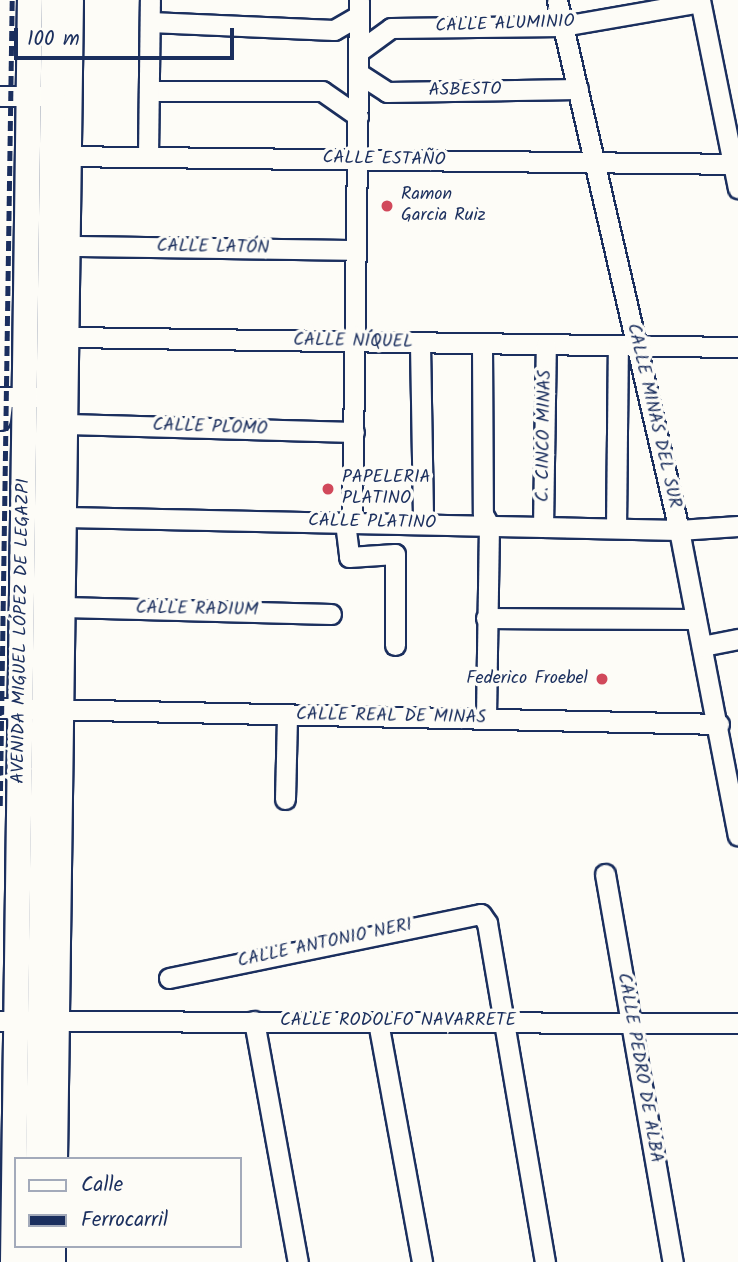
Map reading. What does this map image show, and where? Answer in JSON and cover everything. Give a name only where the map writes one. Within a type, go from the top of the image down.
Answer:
[{"type":"main road","name":"AVENIDA MIGUEL LÓPEZ DE LEGAZPI","points":[[30,0],[51,97]]},
{"type":"main road","name":"AVENIDA MIGUEL LÓPEZ DE LEGAZPI","points":[[20,1157],[29,1021],[32,709],[29,397],[51,156],[54,0]]},
{"type":"main road","name":"AVENIDA MIGUEL LÓPEZ DE LEGAZPI","points":[[29,1021],[38,1157]]},
{"type":"street","name":"AVENIDA MIGUEL LÓPEZ DE LEGAZPI","points":[[51,97],[73,0]]},
{"type":"street","points":[[148,157],[150,0]]},
{"type":"street","name":"CALLE MINAS DEL SUR","points":[[557,0],[595,163],[628,347],[679,530],[719,724],[730,743],[738,835]]},
{"type":"street","points":[[700,1],[736,164],[738,188]]},
{"type":"street","name":"CALLE ALUMINIO","points":[[358,52],[391,29],[563,26],[700,1]]},
{"type":"street","points":[[150,22],[334,30],[358,8]]},
{"type":"street","points":[[358,8],[354,432],[349,557],[395,554],[396,645]]},
{"type":"street","name":"ASBESTO","points":[[358,73],[387,92],[578,89]]},
{"type":"street","points":[[149,91],[322,91],[358,116]]},
{"type":"street","points":[[0,96],[51,97]]},
{"type":"street","name":"AVENIDA MIGUEL LÓPEZ DE LEGAZPI","points":[[32,709],[64,607],[67,424],[29,397],[68,337],[70,246],[51,156]]},
{"type":"street","name":"CALLE ESTAÑO","points":[[51,156],[736,164]]},
{"type":"street","name":"CALLE LATÓN","points":[[70,246],[356,250]]},
{"type":"street","name":"CALLE NÍQUEL","points":[[68,337],[738,347]]},
{"type":"street","points":[[420,344],[423,524]]},
{"type":"street","points":[[482,345],[483,514],[489,525],[486,719]]},
{"type":"street","name":"C. CINCO MINAS","points":[[543,527],[546,346]]},
{"type":"street","points":[[616,528],[628,347]]},
{"type":"street","points":[[0,420],[29,397]]},
{"type":"street","name":"CALLE PLOMO","points":[[67,424],[354,432]]},
{"type":"street","name":"CALLE PLATINO","points":[[65,517],[679,530],[738,526]]},
{"type":"street","name":"CALLE RADIUM","points":[[64,607],[331,614]]},
{"type":"street","points":[[486,618],[696,619]]},
{"type":"street","points":[[702,646],[738,639]]},
{"type":"street","name":"CALLE REAL DE MINAS","points":[[32,709],[719,724]]},
{"type":"street","points":[[285,799],[287,715]]},
{"type":"street","name":"CALLE PEDRO DE ALBA","points":[[605,874],[673,1262]]},
{"type":"street","name":"CALLE ANTONIO NERI","points":[[169,978],[481,914],[486,923],[503,1021]]},
{"type":"street","name":"AVENIDA MIGUEL LÓPEZ DE LEGAZPI","points":[[29,1021],[57,1157]]},
{"type":"street","name":"CALLE RODOLFO NAVARRETE","points":[[29,1021],[738,1023]]},
{"type":"street","points":[[254,1021],[298,1262]]},
{"type":"street","points":[[503,1021],[545,1262]]},
{"type":"street","points":[[378,1022],[422,1262]]},
{"type":"railway","points":[[0,806],[12,0]]},
{"type":"place","name":"Ramon Garcia Ruiz","points":[[387,206]]},
{"type":"place","name":"PAPELERIA PLATINO","points":[[328,489]]},
{"type":"place","name":"Federico Froebel","points":[[602,679]]}]
